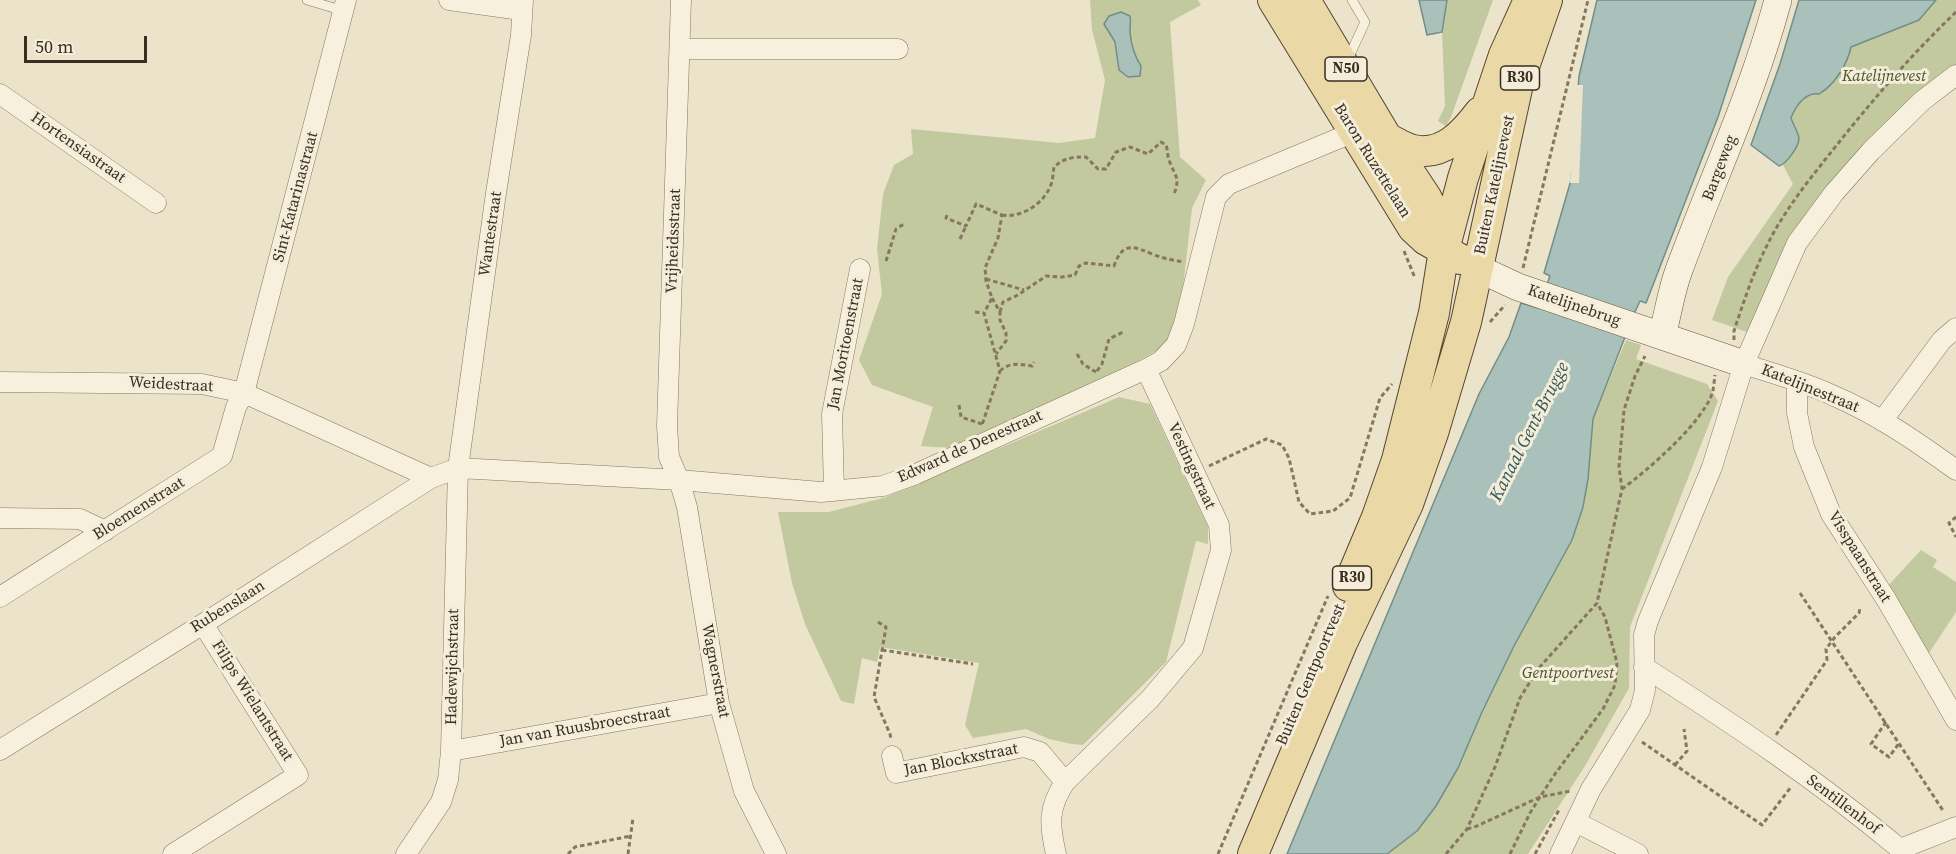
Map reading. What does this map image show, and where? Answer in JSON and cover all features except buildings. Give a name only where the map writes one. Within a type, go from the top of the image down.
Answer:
[{"type":"main road","name":"Baron Ruzettelaan","points":[[1273,0],[1413,228],[1425,240],[1477,268]]},
{"type":"main road","name":"Baron Ruzettelaan","points":[[1305,0],[1387,138],[1426,197],[1436,217],[1444,250]]},
{"type":"main road","name":"Buiten Katelijnevest","points":[[1444,250],[1486,105],[1504,55],[1529,0]]},
{"type":"main road","name":"Buiten Katelijnevest","points":[[1477,268],[1518,84],[1547,0]]},
{"type":"main road","name":"R30","points":[[1387,138],[1413,150],[1444,147],[1463,134],[1486,105]]},
{"type":"main road","name":"Buiten Gentpoortvest","points":[[1235,854],[1362,554],[1397,460],[1434,313],[1444,250]]},
{"type":"main road","name":"Buiten Gentpoortvest","points":[[1253,854],[1342,644],[1408,504],[1433,434],[1466,322],[1477,268]]},
{"type":"street","points":[[449,0],[522,5]]},
{"type":"street","name":"Vrijheidsstraat","points":[[679,480],[669,457],[667,426],[681,0]]},
{"type":"street","name":"Bargeweg","points":[[1657,338],[1679,271],[1722,165],[1757,69],[1778,0]]},
{"type":"street","name":"Sint-Katarinastraat","points":[[244,393],[345,5]]},
{"type":"street","name":"Wantestraat","points":[[458,468],[496,193],[521,35],[522,5]]},
{"type":"street","points":[[680,49],[898,50]]},
{"type":"street","points":[[1560,854],[1591,789],[1640,710],[1645,690],[1644,635],[1712,467],[1727,362],[1797,243],[1834,193],[1871,151],[1922,101],[1956,75]]},
{"type":"street","name":"Hortensiastraat","points":[[0,94],[156,203]]},
{"type":"street","points":[[1146,369],[1161,360],[1176,345],[1184,324],[1216,196],[1228,184],[1354,132]]},
{"type":"street","name":"Baron Ruzettelaan","points":[[1477,268],[1518,287]]},
{"type":"street","name":"Jan Moritoenstraat","points":[[834,491],[832,414],[860,269]]},
{"type":"street","name":"Katelijnebrug","points":[[1518,287],[1630,325]]},
{"type":"street","name":"Katelijnestraat","points":[[1630,325],[1657,338],[1715,341],[1727,362],[1797,381],[1841,399],[1882,421],[1956,470]]},
{"type":"street","points":[[1882,421],[1942,340],[1956,328]]},
{"type":"street","name":"Edward de Denestraat","points":[[679,480],[821,492],[883,486],[916,474],[984,433],[1092,393],[1146,369]]},
{"type":"street","name":"Vestingstraat","points":[[1056,854],[1051,832],[1051,814],[1055,797],[1065,782],[1150,699],[1193,648],[1221,550],[1219,525],[1146,369]]},
{"type":"street","name":"Visspaanstraat","points":[[1797,381],[1797,414],[1804,447],[1831,514],[1886,599],[1956,720]]},
{"type":"street","name":"Weidestraat","points":[[0,382],[202,384],[244,393],[431,478]]},
{"type":"street","name":"Bloemenstraat","points":[[0,597],[222,456],[236,407],[244,393]]},
{"type":"street","points":[[458,468],[679,480]]},
{"type":"street","name":"Rubenslaan","points":[[0,750],[431,478],[458,468]]},
{"type":"street","name":"Hadewijchstraat","points":[[406,854],[441,802],[448,780],[451,751],[458,468]]},
{"type":"street","name":"Wagnerstraat","points":[[679,480],[687,507],[719,704],[744,791],[776,854]]},
{"type":"street","points":[[0,518],[80,519],[105,531]]},
{"type":"street","name":"Filips Wielantstraat","points":[[173,854],[298,775],[203,624]]},
{"type":"street","name":"Sentillenhof","points":[[1644,667],[1767,749],[1863,818],[1900,849],[1955,827]]},
{"type":"street","name":"Jan van Ruusbroecstraat","points":[[451,751],[719,704]]},
{"type":"street","name":"Jan Blockxstraat","points":[[892,756],[896,773],[1024,747],[1040,752],[1065,782]]},
{"type":"street","points":[[1576,822],[1638,854]]},
{"type":"lane","points":[[307,0],[345,5]]},
{"type":"lane","points":[[1344,66],[1365,22],[1352,0]]},
{"type":"path","points":[[1518,287],[1588,0]]},
{"type":"path","points":[[1734,332],[1761,258],[1784,215],[1871,103],[1907,61],[1956,12]]},
{"type":"path","points":[[960,239],[976,204],[1013,217],[1042,201],[1051,186],[1054,167],[1061,160],[1073,157],[1086,158],[1098,169],[1106,169],[1116,152],[1130,147],[1148,153],[1161,142],[1166,145],[1176,174],[1178,184],[1174,194]]},
{"type":"path","points":[[1000,312],[992,298],[985,268],[998,238],[1002,214]]},
{"type":"path","points":[[947,215],[946,218],[966,226]]},
{"type":"path","points":[[886,261],[896,230],[904,224]]},
{"type":"path","points":[[996,354],[1006,341],[1006,333],[1000,320],[1003,302],[1047,276],[1076,275],[1079,266],[1086,263],[1114,266],[1119,254],[1132,247],[1198,267]]},
{"type":"path","points":[[986,279],[1026,290]]},
{"type":"path","points":[[959,405],[961,417],[984,433],[1000,371],[984,313],[992,298]]},
{"type":"path","points":[[975,312],[984,313]]},
{"type":"path","points":[[1092,393],[1096,372],[1102,364],[1109,339],[1125,331]]},
{"type":"path","points":[[1446,854],[1467,829],[1495,767],[1520,698],[1538,669],[1597,603],[1622,489],[1619,467],[1624,410],[1635,376],[1657,338]]},
{"type":"path","points":[[1077,354],[1083,364],[1096,372]]},
{"type":"path","points":[[1000,371],[1004,367],[1015,364],[1032,366],[1034,362]]},
{"type":"path","points":[[1622,489],[1687,431],[1712,394],[1727,362]]},
{"type":"path","points":[[1194,473],[1266,439],[1282,445],[1290,458],[1299,502],[1310,514],[1333,511],[1350,498],[1380,398],[1398,376]]},
{"type":"path","points":[[1956,517],[1948,523],[1956,537]]},
{"type":"path","points":[[1800,593],[1955,827]]},
{"type":"path","points":[[1510,854],[1530,813],[1555,774],[1603,709],[1615,685],[1617,663],[1612,638],[1605,617],[1597,603]]},
{"type":"path","points":[[1767,749],[1827,660],[1826,649],[1832,639],[1859,613],[1860,608]]},
{"type":"path","points":[[878,622],[886,627],[874,697],[890,734],[892,756]]},
{"type":"path","points":[[882,650],[973,664]]},
{"type":"path","points":[[1886,722],[1871,744],[1889,757],[1900,742]]},
{"type":"path","points":[[1675,765],[1687,751],[1684,729]]},
{"type":"path","points":[[1627,732],[1762,825],[1801,774]]},
{"type":"path","points":[[1467,829],[1540,797],[1591,789]]},
{"type":"path","points":[[628,854],[633,818]]},
{"type":"path","points":[[568,854],[575,847],[631,836]]},
{"type":"green space","points":[[1090,0],[1198,0],[1201,5],[1170,22],[1180,157],[1206,180],[1192,208],[1181,305],[1169,344],[1136,362],[952,448],[921,446],[933,407],[872,385],[859,360],[882,294],[877,249],[883,194],[894,165],[913,154],[911,129],[1059,143],[1095,138],[1105,80],[1092,30]]},
{"type":"green space","points":[[1447,0],[1493,0],[1446,126],[1438,121],[1445,106],[1442,32]]},
{"type":"green space","name":"Katelijnevest","points":[[1936,0],[1956,0],[1956,69],[1849,168],[1750,333],[1712,320],[1728,277],[1793,184],[1783,165],[1797,143],[1791,118],[1797,107],[1802,100],[1813,94],[1819,94],[1832,83],[1844,66],[1851,47],[1919,20]]},
{"type":"green space","name":"Gentpoortvest","points":[[1626,340],[1641,345],[1636,359],[1707,384],[1718,401],[1630,627],[1629,688],[1585,766],[1528,854],[1387,854],[1436,806],[1458,768],[1514,646],[1572,540],[1583,507],[1588,479],[1593,419]]},
{"type":"green space","points":[[1119,397],[1150,404],[1208,527],[1208,544],[1196,541],[1166,662],[1083,745],[1049,739],[1026,729],[973,738],[965,725],[979,663],[880,647],[877,662],[862,658],[854,704],[841,701],[805,624],[792,583],[778,512],[829,512],[883,498]]},
{"type":"green space","points":[[1921,550],[1937,560],[1933,567],[1956,582],[1956,612],[1929,653],[1887,587]]},
{"type":"water","points":[[1419,0],[1447,0],[1442,32],[1427,35]]},
{"type":"water","name":"Kanaal Gent-Brugge","points":[[1597,0],[1756,0],[1718,117],[1646,303],[1640,301],[1634,314],[1593,419],[1588,479],[1583,507],[1572,540],[1514,646],[1458,768],[1436,806],[1417,831],[1387,854],[1287,854],[1479,394],[1509,337],[1521,303],[1538,308],[1550,276],[1544,273],[1571,180],[1579,76]]},
{"type":"water","points":[[1799,0],[1936,0],[1919,20],[1851,47],[1837,78],[1819,94],[1813,94],[1802,100],[1797,107],[1791,118],[1799,138],[1797,146],[1792,155],[1779,166],[1751,145],[1780,64]]},
{"type":"water","points":[[1121,12],[1130,16],[1132,45],[1141,66],[1140,76],[1128,77],[1119,70],[1115,42],[1104,24],[1109,16]]},
{"type":"pier","points":[[1575,85],[1583,85],[1579,183],[1570,183]]}]
